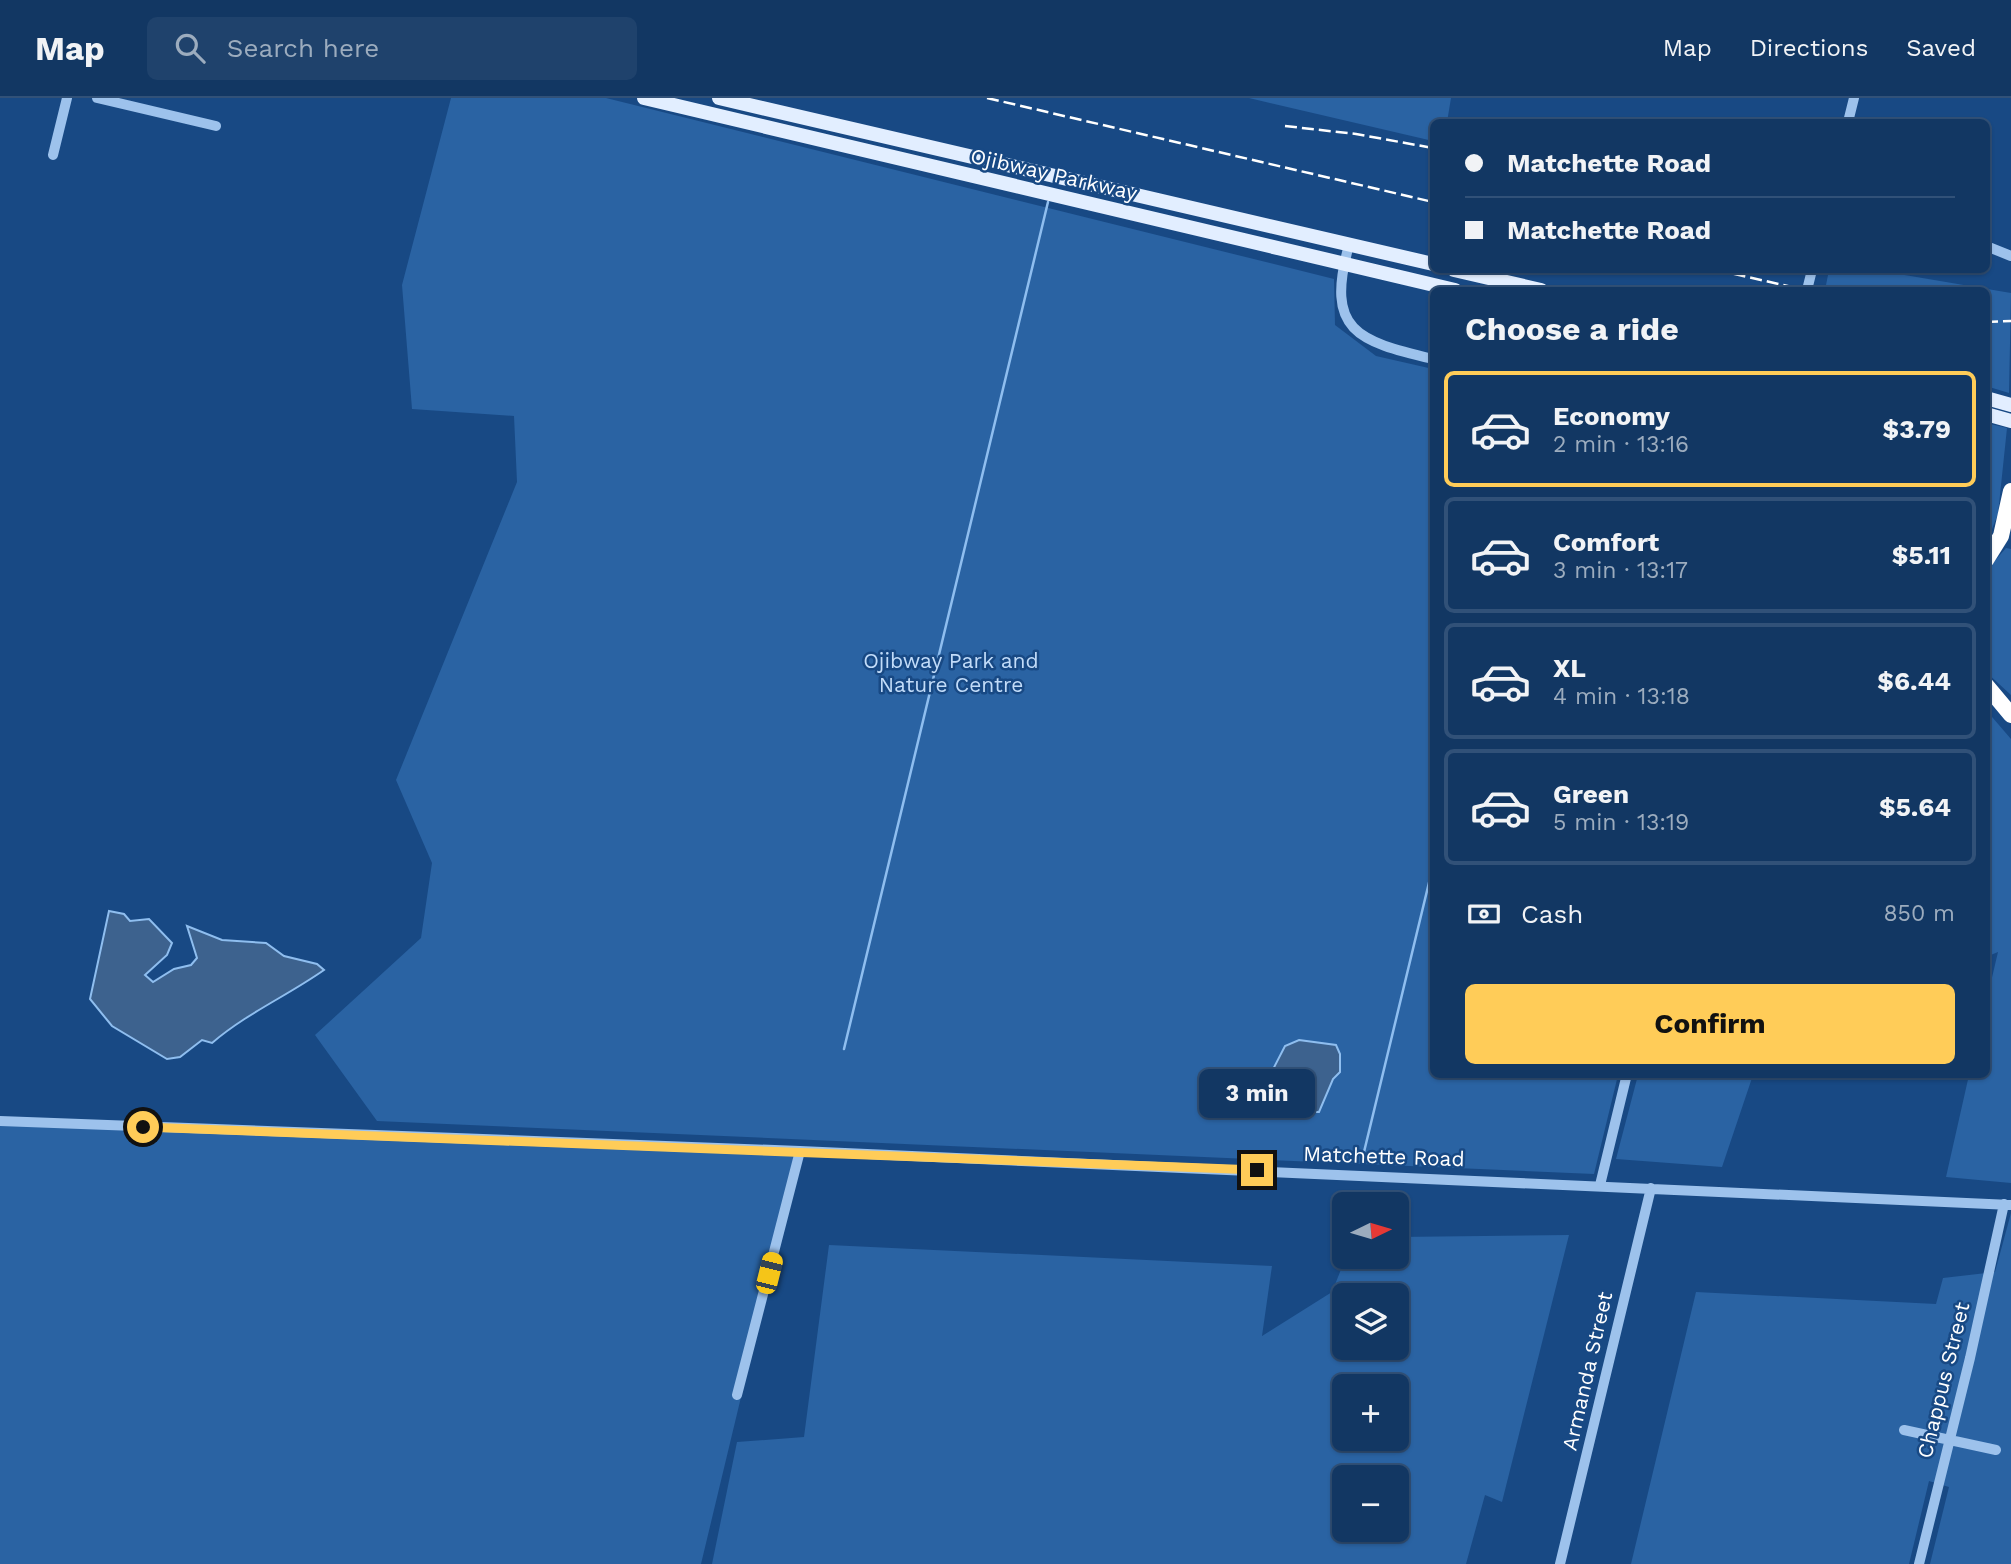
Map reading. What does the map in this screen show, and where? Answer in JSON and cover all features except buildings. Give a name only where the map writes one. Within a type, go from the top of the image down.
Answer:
[{"type":"highway","points":[[1990,554],[2001,536],[2011,491]]},
{"type":"highway","points":[[1990,690],[2011,715]]},
{"type":"main road","name":"Ojibway Parkway","points":[[644,98],[1442,287]]},
{"type":"main road","name":"Ojibway Parkway","points":[[719,98],[1430,263]]},
{"type":"main road","points":[[1467,273],[1528,287]]},
{"type":"main road","points":[[1990,399],[2011,405]]},
{"type":"main road","points":[[1990,415],[2011,421]]},
{"type":"street","points":[[53,155],[67,98]]},
{"type":"street","points":[[97,98],[216,126]]},
{"type":"street","points":[[1849,119],[1854,98]]},
{"type":"street","points":[[1349,245],[1339,295],[1352,328],[1368,340],[1430,358]]},
{"type":"street","points":[[1990,248],[2011,256]]},
{"type":"street","points":[[1600,1185],[1626,1078]]},
{"type":"street","name":"Matchette Road","points":[[0,1121],[800,1151],[2008,1205]]},
{"type":"street","points":[[737,1395],[800,1151]]},
{"type":"street","name":"Armanda Street","points":[[1560,1564],[1651,1188]]},
{"type":"street","name":"Chappus Street","points":[[1919,1564],[2008,1205]]},
{"type":"street","points":[[1904,1430],[1996,1450]]},
{"type":"green space","name":"Ojibway Park and Nature Centre","points":[[451,98],[606,98],[1334,279],[1335,325],[1376,356],[1430,368],[1430,1078],[1617,1078],[1594,1174],[377,1121],[315,1035],[421,938],[432,863],[396,780],[517,482],[514,416],[412,409],[402,285]]},
{"type":"green space","points":[[1249,98],[1451,98],[1448,119],[1430,119],[1430,140]]},
{"type":"green space","points":[[1828,273],[1893,273],[1976,287],[1826,287]]},
{"type":"green space","points":[[1990,289],[2011,293],[2009,393],[1990,387]]},
{"type":"green space","points":[[1990,424],[2007,428],[1998,514],[1990,534]]},
{"type":"green space","points":[[2006,548],[2011,549],[2011,695],[1990,676],[1990,566]]},
{"type":"green space","points":[[1990,715],[2011,739],[2011,1183],[1946,1177],[1968,1078],[1990,1078],[1990,986],[1998,952],[1990,955]]},
{"type":"green space","points":[[1637,1078],[1752,1078],[1722,1167],[1616,1159]]},
{"type":"green space","points":[[0,1124],[800,1151],[701,1564],[0,1564]]},
{"type":"green space","points":[[2011,1213],[2011,1564],[1930,1564],[1949,1487],[1929,1481],[1909,1564],[1631,1564],[1696,1292],[1936,1304],[1943,1278],[1995,1272]]},
{"type":"green space","points":[[1569,1235],[1502,1502],[1485,1495],[1466,1564],[712,1564],[737,1442],[804,1437],[829,1245],[1272,1266],[1262,1336],[1332,1292],[1332,1360],[1409,1360],[1409,1283],[1336,1283],[1341,1269],[1409,1269],[1409,1237]]},
{"type":"shaded area","points":[[109,911],[124,914],[130,921],[149,919],[172,943],[167,955],[145,975],[153,982],[174,969],[191,965],[197,958],[187,926],[222,940],[266,943],[284,956],[317,964],[324,970],[212,1043],[202,1040],[180,1057],[167,1059],[112,1026],[90,999]]},
{"type":"shaded area","points":[[1299,1040],[1336,1045],[1340,1054],[1340,1072],[1333,1079],[1319,1112],[1310,1112],[1310,1103],[1270,1087],[1267,1081],[1285,1046]]},
{"type":"waterway","points":[[844,1049],[1048,202]]},
{"type":"waterway","points":[[1364,1152],[1430,878]]},
{"type":"railway","points":[[987,98],[1430,201]]},
{"type":"railway","points":[[1285,126],[1356,134],[1430,147]]},
{"type":"railway","points":[[1730,273],[1792,287]]},
{"type":"railway","points":[[1990,322],[2011,321]]},
{"type":"route","points":[[143,1127],[1257,1170]]}]
